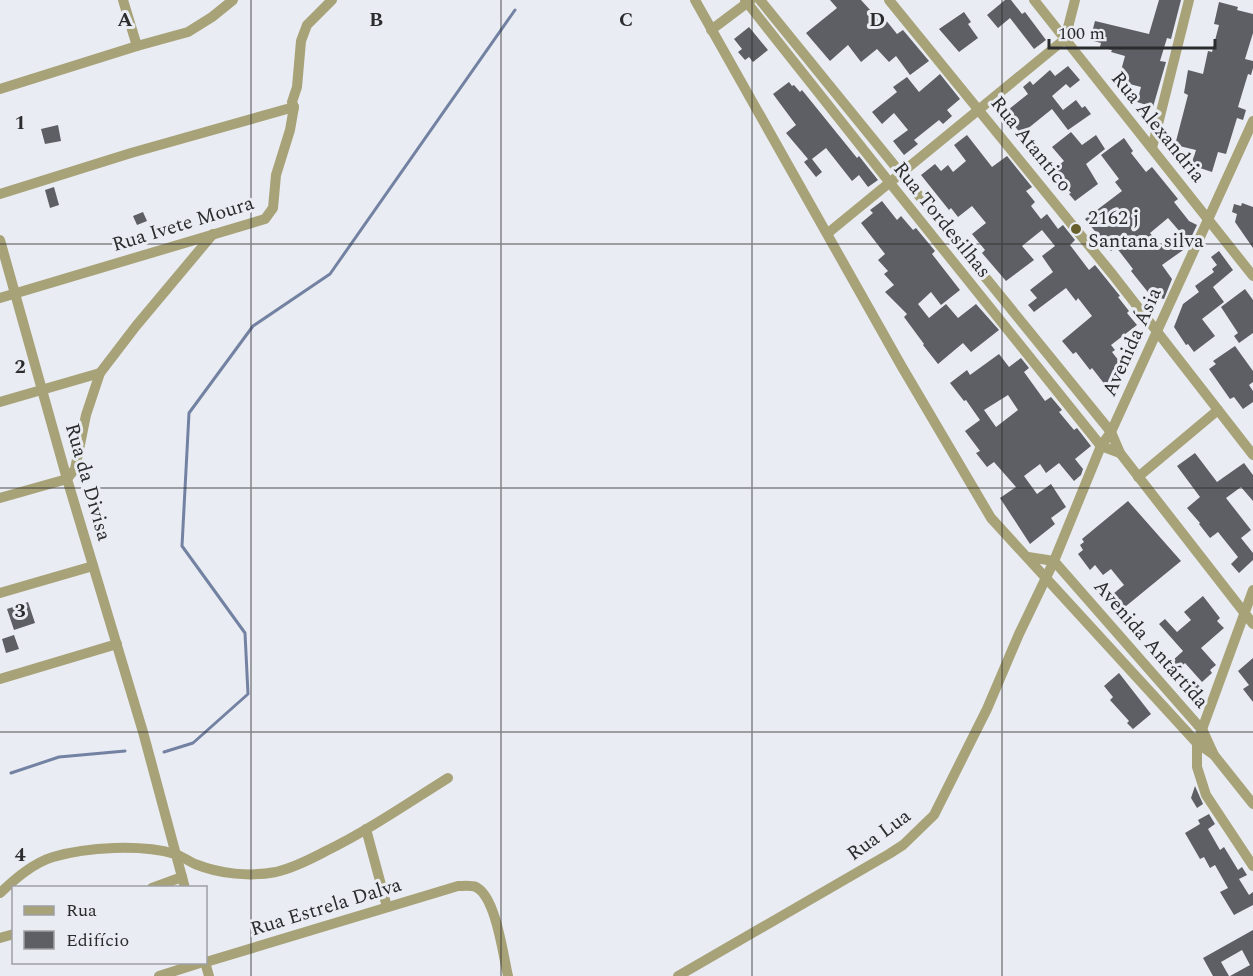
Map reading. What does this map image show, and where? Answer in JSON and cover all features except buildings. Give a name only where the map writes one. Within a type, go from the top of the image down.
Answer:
[{"type":"street","points":[[123,0],[137,46]]},
{"type":"street","points":[[0,89],[188,32],[233,0]]},
{"type":"street","points":[[0,194],[131,153],[294,107],[292,102],[297,87],[301,41],[307,25],[332,0]]},
{"type":"street","name":"Avenida Antártida","points":[[694,0],[991,518],[1197,743],[1214,754]]},
{"type":"street","name":"Rua Tordesilhas","points":[[760,0],[1111,432],[1120,453],[1253,624]]},
{"type":"street","name":"Rua Atantico","points":[[889,0],[1113,275],[1253,455]]},
{"type":"street","name":"Rua Alexandria","points":[[1034,0],[1253,276]]},
{"type":"street","points":[[828,233],[1065,39],[1075,0]]},
{"type":"street","points":[[1152,148],[1189,0]]},
{"type":"street","points":[[711,30],[748,1]]},
{"type":"street","name":"Rua Tordesilhas","points":[[748,1],[890,183],[1101,446]]},
{"type":"street","name":"Rua Ivete Moura","points":[[0,298],[265,219],[272,213],[276,175],[290,130],[294,107]]},
{"type":"street","name":"Avenida Ásia","points":[[1045,579],[1101,446],[1111,432],[1253,121]]},
{"type":"street","points":[[0,498],[68,479],[74,472],[86,415],[100,373],[213,234]]},
{"type":"street","name":"Rua da Divisa","points":[[0,240],[143,732],[184,882]]},
{"type":"street","points":[[0,402],[100,373]]},
{"type":"street","points":[[1138,477],[1218,410]]},
{"type":"street","points":[[1101,446],[1120,453]]},
{"type":"street","points":[[1028,557],[1054,561]]},
{"type":"street","name":"Avenida Antártida","points":[[1054,561],[1203,731],[1214,754],[1253,804]]},
{"type":"street","points":[[0,593],[93,566]]},
{"type":"street","name":"Rua Lua","points":[[678,976],[725,947],[868,868],[903,845],[925,825],[934,815],[987,709],[1045,579]]},
{"type":"street","points":[[1253,590],[1197,743],[1197,767],[1206,795],[1253,866]]},
{"type":"street","points":[[0,679],[117,644]]},
{"type":"street","points":[[0,893],[33,867],[52,858],[103,849],[154,850],[177,854],[194,864],[228,873],[270,873],[314,857],[366,829],[448,778]]},
{"type":"street","points":[[366,829],[387,907]]},
{"type":"street","points":[[163,886],[184,882]]},
{"type":"street","name":"Rua Estrela Dalva","points":[[207,961],[458,886],[475,886],[489,900],[506,976]]},
{"type":"street","name":"Rua Estrela Dalva","points":[[159,976],[198,964]]},
{"type":"waterway","points":[[164,752],[193,743],[248,694],[245,633],[182,546],[189,413],[253,326],[330,274],[515,10]]},
{"type":"waterway","points":[[11,773],[59,757],[125,751]]},
{"type":"place","name":"2162 j Santana silva","points":[[1076,229]]}]
